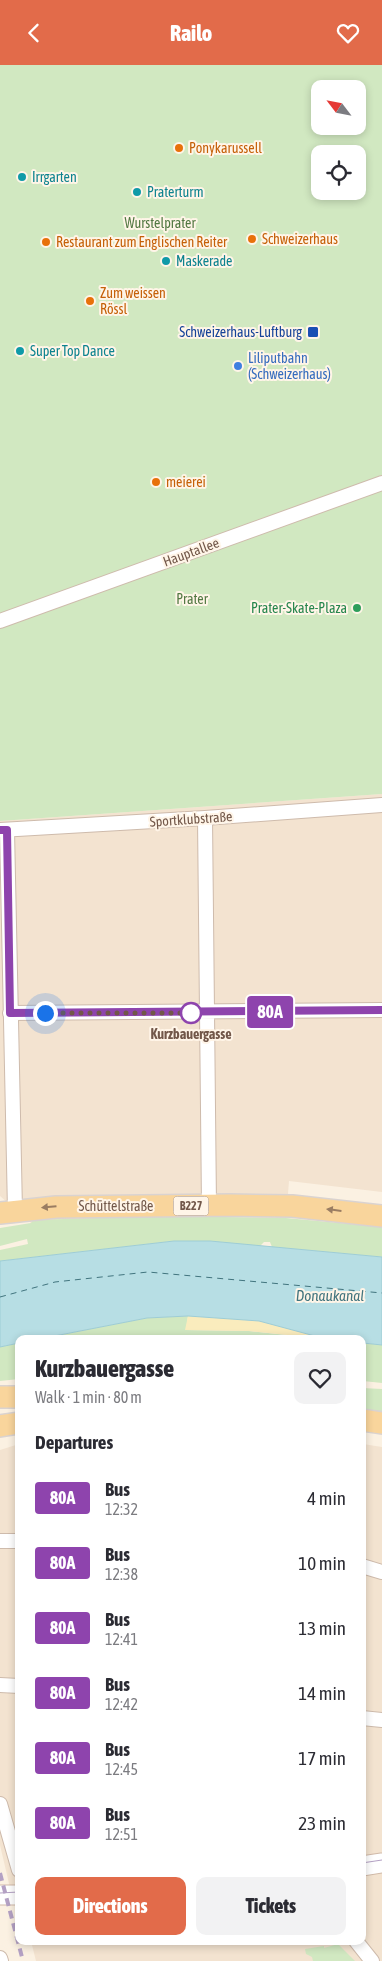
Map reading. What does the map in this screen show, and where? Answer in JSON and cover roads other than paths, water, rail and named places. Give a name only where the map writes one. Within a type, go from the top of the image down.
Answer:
[{"type":"main road","name":"Schüttelstraße","points":[[7,1212],[56,1207],[209,1205],[292,1206],[382,1216]]},
{"type":"main road","points":[[0,1397],[15,1397]]},
{"type":"main road","points":[[366,1421],[382,1423]]},
{"type":"main road","points":[[0,1426],[15,1424]]},
{"type":"street","name":"Hauptallee","points":[[0,621],[382,483]]},
{"type":"street","name":"Sportklubstraße","points":[[4,830],[382,805]]},
{"type":"street","points":[[205,818],[209,1205]]},
{"type":"street","points":[[4,830],[10,1013],[7,1212]]},
{"type":"street","points":[[10,1013],[206,1013],[382,1010]]},
{"type":"street","points":[[0,1541],[15,1541]]},
{"type":"street","points":[[366,1567],[382,1571]]},
{"type":"street","points":[[0,1685],[15,1687]]},
{"type":"street","points":[[366,1718],[382,1719]]},
{"type":"street","points":[[0,1804],[15,1856]]},
{"type":"street","points":[[366,1865],[382,1863]]},
{"type":"street","points":[[0,1895],[15,1895]]},
{"type":"street","points":[[359,1945],[372,1961]]},
{"type":"water","name":"Donaukanal","points":[[174,1241],[210,1241],[382,1257],[382,1345],[366,1343],[366,1335],[311,1335],[259,1321],[188,1316],[147,1318],[60,1335],[15,1335],[15,1344],[0,1347],[0,1261]]},
{"type":"tram line","points":[[366,1862],[382,1860]]},
{"type":"tram line","points":[[0,1893],[15,1892]]},
{"type":"railway","points":[[0,1873],[15,1930]]},
{"type":"railway","points":[[19,1945],[23,1961]]},
{"type":"place","name":"Ponykarussell","points":[[179,148]]},
{"type":"place","name":"Irrgarten","points":[[22,177]]},
{"type":"place","name":"Praterturm","points":[[137,192]]},
{"type":"place","name":"Schweizerhaus","points":[[252,239]]},
{"type":"place","name":"Restaurant zum Englischen Reiter","points":[[46,242]]},
{"type":"place","name":"Maskerade","points":[[166,261]]},
{"type":"place","name":"Zum weissen Rössl","points":[[90,301]]},
{"type":"place","name":"Schweizerhaus-Luftburg","points":[[313,332]]},
{"type":"place","name":"Super Top Dance","points":[[20,351]]},
{"type":"place","name":"Liliputbahn (Schweizerhaus)","points":[[238,366]]},
{"type":"place","name":"meierei","points":[[156,482]]},
{"type":"place","name":"Prater-Skate-Plaza","points":[[357,608]]},
{"type":"place","name":"Kurzbauergasse","points":[[191,1013]]},
{"type":"park label","name":"Wurstelprater","points":[[160,223]]},
{"type":"park label","name":"Prater","points":[[192,599]]}]
